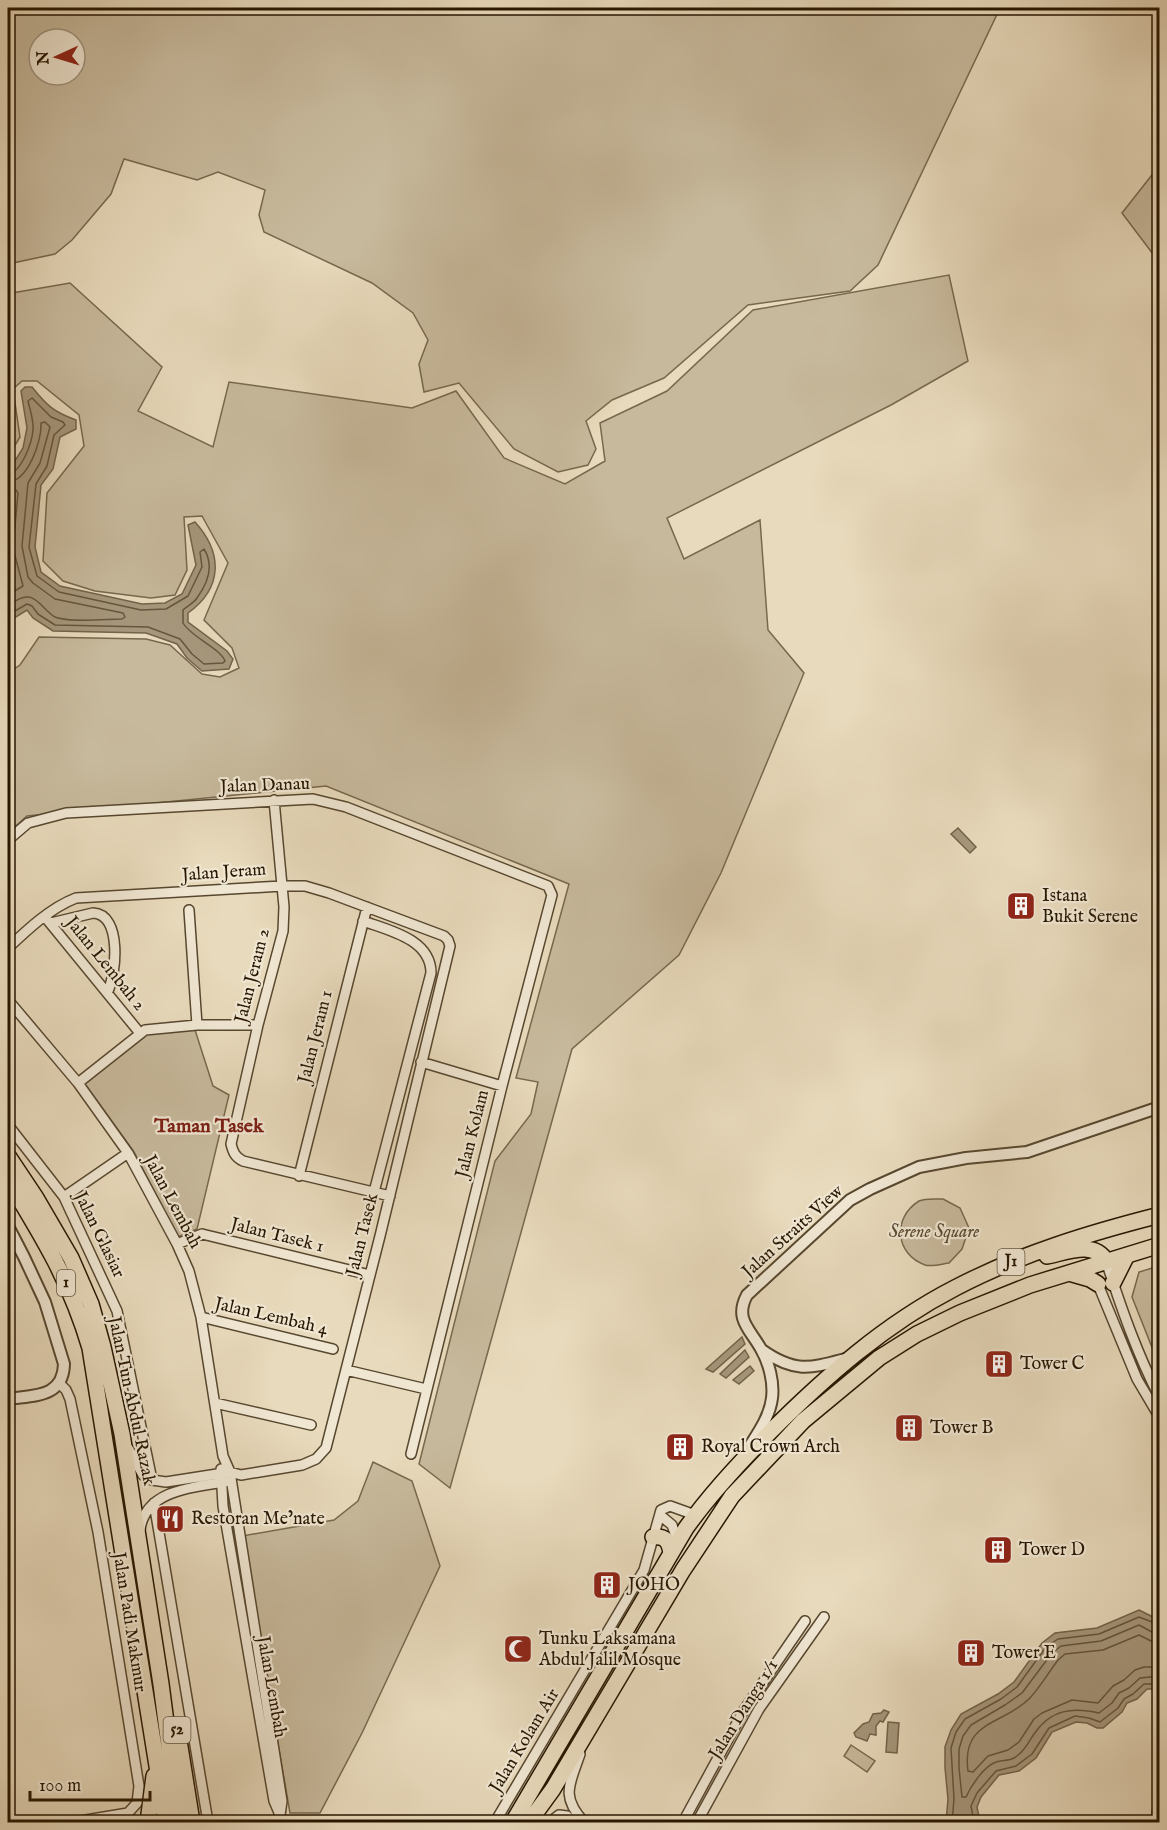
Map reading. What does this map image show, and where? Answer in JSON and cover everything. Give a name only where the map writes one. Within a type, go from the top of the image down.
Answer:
[{"type":"highway","name":"Jalan Tun Abdul Razak","points":[[8,1156],[61,1238],[91,1304],[122,1434],[153,1639]]},
{"type":"highway","name":"Jalan Tun Abdul Razak","points":[[8,1180],[54,1257],[79,1313],[90,1348],[153,1743]]},
{"type":"highway","points":[[981,1275],[1053,1255],[1091,1248],[1097,1239],[1160,1216]]},
{"type":"highway","name":"J1","points":[[513,1822],[695,1515],[742,1460],[796,1406],[876,1338],[916,1310],[955,1287],[1083,1235],[1160,1216]]},
{"type":"highway","name":"J1","points":[[529,1822],[553,1789],[683,1570],[732,1496],[803,1421],[879,1358],[917,1334],[960,1313],[1030,1285],[1160,1245]]},
{"type":"highway","points":[[1091,1248],[1099,1263]]},
{"type":"highway","points":[[1070,1273],[1105,1283],[1127,1255]]},
{"type":"highway","points":[[653,1537],[664,1537],[675,1548]]},
{"type":"highway","name":"52","points":[[153,1639],[168,1681],[179,1821]]},
{"type":"highway","name":"52","points":[[153,1743],[179,1821]]},
{"type":"highway","name":"1","points":[[148,1822],[154,1769],[153,1743]]},
{"type":"highway","points":[[537,1822],[553,1789]]},
{"type":"street","name":"Jalan Danau","points":[[8,840],[28,823],[66,813],[313,799],[346,807],[551,889]]},
{"type":"street","name":"Jalan Jeram 2","points":[[274,800],[284,907],[283,931],[258,1025],[231,1143],[232,1151],[237,1158],[243,1161],[299,1176]]},
{"type":"street","name":"Jalan Jeram","points":[[8,948],[48,920],[66,902],[76,898],[282,886],[305,886],[444,936],[448,940]]},
{"type":"street","name":"Jalan Kolam","points":[[411,1454],[552,895],[551,889]]},
{"type":"street","name":"Jalan Jeram 1","points":[[299,1176],[367,907]]},
{"type":"street","points":[[189,910],[196,1025]]},
{"type":"street","points":[[48,920],[93,913],[100,913],[106,917],[112,932],[115,966],[112,983],[107,993]]},
{"type":"street","name":"Jalan Lembah 2","points":[[48,920],[139,1032]]},
{"type":"street","name":"Jalan Tasek","points":[[363,921],[402,935],[424,951],[431,965],[431,973],[374,1192]]},
{"type":"street","name":"Jalan Tasek","points":[[154,1503],[168,1493],[226,1478],[302,1465],[316,1459],[326,1448],[390,1196],[450,946],[448,940]]},
{"type":"street","name":"Jalan Lembah","points":[[8,1000],[78,1083],[128,1152],[189,1270],[201,1317],[278,1819]]},
{"type":"street","points":[[78,1083],[139,1032],[151,1028],[258,1025]]},
{"type":"street","points":[[421,1062],[502,1086]]},
{"type":"street","name":"Jalan Straits View","points":[[742,1460],[763,1425],[772,1398],[771,1376],[762,1350],[744,1324],[742,1304],[747,1295],[850,1200],[919,1167],[966,1158],[1027,1152],[1160,1107]]},
{"type":"street","name":"Jalan Glasiar","points":[[8,1125],[64,1197],[117,1311],[152,1480]]},
{"type":"street","points":[[64,1197],[128,1152]]},
{"type":"street","points":[[299,1176],[390,1196]]},
{"type":"street","points":[[8,1226],[45,1302],[64,1364],[64,1375],[60,1384],[51,1392],[8,1400]]},
{"type":"street","name":"Jalan Tasek 1","points":[[177,1245],[202,1234],[370,1275]]},
{"type":"street","points":[[1099,1263],[1137,1379],[1160,1418]]},
{"type":"street","points":[[1099,1263],[1105,1283],[1160,1398]]},
{"type":"street","name":"Jalan Lembah 4","points":[[201,1317],[333,1349]]},
{"type":"street","name":"Jalan Straits View","points":[[762,1350],[781,1362],[800,1368],[818,1366],[854,1356]]},
{"type":"street","points":[[346,1370],[426,1389]]},
{"type":"street","name":"Jalan Padi Makmur","points":[[60,1384],[70,1399],[98,1532],[139,1786],[137,1803],[128,1814],[74,1822]]},
{"type":"street","points":[[214,1403],[311,1425]]},
{"type":"street","points":[[122,1434],[143,1475],[152,1480]]},
{"type":"street","name":"Jalan Tasek","points":[[152,1480],[166,1482],[226,1478]]},
{"type":"street","points":[[139,1545],[144,1516],[154,1503]]},
{"type":"street","points":[[154,1503],[207,1822]]},
{"type":"street","points":[[675,1548],[672,1525],[660,1515],[661,1510],[670,1506],[695,1515]]},
{"type":"street","name":"Jalan Kolam Air","points":[[495,1822],[644,1570],[660,1515]]},
{"type":"street","name":"Jalan Danga 1/1","points":[[697,1822],[759,1709],[824,1617]]},
{"type":"street","name":"Jalan Danga 1/1","points":[[683,1822],[744,1710],[805,1621]]},
{"type":"street","points":[[584,1822],[569,1802],[568,1793],[588,1729]]},
{"type":"street","points":[[1156,1822],[1160,1793]]},
{"type":"street","points":[[550,1822],[559,1815],[569,1820]]},
{"type":"green space","points":[[8,8],[1000,8],[878,265],[850,291],[748,305],[664,378],[612,400],[586,421],[596,449],[588,465],[558,472],[514,449],[459,383],[424,392],[419,364],[428,340],[413,313],[372,283],[264,232],[259,215],[265,190],[218,172],[197,180],[124,159],[111,194],[72,240],[55,254],[8,264]]},
{"type":"green space","points":[[1160,27],[1159,150],[1155,39]]},
{"type":"green space","points":[[1159,166],[1159,262],[1122,213]]},
{"type":"green space","points":[[949,275],[968,361],[891,405],[667,518],[684,559],[760,520],[768,630],[804,673],[721,873],[679,955],[572,1049],[450,1488],[419,1464],[495,1161],[531,1114],[538,1082],[516,1078],[569,884],[326,786],[27,816],[8,833],[8,673],[20,665],[39,637],[146,639],[170,645],[202,674],[220,677],[239,668],[232,648],[204,620],[228,563],[202,516],[184,517],[187,570],[175,595],[151,598],[95,591],[63,581],[43,561],[47,493],[84,446],[79,415],[37,381],[22,381],[13,389],[20,437],[8,457],[8,303],[12,293],[70,283],[162,367],[138,411],[213,447],[229,382],[412,408],[456,391],[504,458],[565,484],[605,461],[600,423],[667,391],[753,310]]},
{"type":"green space","points":[[195,1030],[213,1086],[229,1095],[197,1229],[178,1237],[134,1152],[85,1084],[143,1034]]},
{"type":"green space","name":"Serene Square","points":[[943,1199],[960,1208],[969,1228],[962,1249],[949,1263],[925,1265],[908,1253],[903,1244],[901,1226],[910,1208],[919,1201]]},
{"type":"green space","points":[[1160,1266],[1159,1365],[1132,1297],[1139,1272]]},
{"type":"green space","points":[[373,1462],[412,1481],[440,1566],[362,1733],[320,1813],[290,1813],[242,1536],[334,1520],[358,1501]]},
{"type":"green space","points":[[851,1745],[875,1761],[867,1772],[844,1756]]},
{"type":"water","points":[[25,387],[32,387],[51,408],[76,420],[76,429],[60,437],[53,469],[41,485],[35,547],[41,572],[60,586],[142,604],[165,603],[182,594],[196,565],[188,525],[195,522],[211,546],[215,570],[208,593],[188,613],[188,622],[227,651],[233,659],[229,669],[202,671],[187,658],[177,644],[146,633],[53,631],[33,618],[27,610],[8,622],[8,472],[23,448],[27,428],[21,391]]},
{"type":"water","points":[[958,828],[976,847],[970,853],[951,834]]},
{"type":"water","points":[[742,1337],[745,1344],[713,1372],[706,1369]]},
{"type":"water","points":[[745,1350],[749,1357],[726,1378],[720,1374]]},
{"type":"water","points":[[750,1366],[754,1371],[739,1384],[733,1380]]},
{"type":"water","points":[[1139,1610],[1159,1620],[1159,1689],[1147,1689],[1137,1699],[1127,1703],[1122,1712],[1103,1728],[1076,1722],[1052,1732],[1036,1758],[1019,1771],[999,1775],[981,1797],[977,1807],[980,1822],[946,1822],[948,1799],[945,1747],[951,1730],[961,1714],[998,1694],[1014,1682],[1042,1643],[1055,1633],[1097,1628]]},
{"type":"water","points":[[884,1710],[889,1712],[883,1722],[880,1721],[876,1726],[876,1735],[870,1734],[867,1741],[856,1737],[854,1733],[863,1724],[869,1722],[873,1714]]},
{"type":"water","points":[[888,1722],[899,1723],[897,1753],[886,1752]]},
{"type":"place","name":"Istana Bukit Serene","points":[[1021,906]]},
{"type":"place","name":"Tower C","points":[[999,1364]]},
{"type":"place","name":"Tower B","points":[[909,1428]]},
{"type":"place","name":"Royal Crown Arch","points":[[680,1447]]},
{"type":"place","name":"Restoran Me’nate","points":[[170,1519]]},
{"type":"place","name":"Tower D","points":[[998,1550]]},
{"type":"place","name":"JOHO","points":[[607,1585]]},
{"type":"place","name":"Tunku Laksamana Abdul Jalil Mosque","points":[[518,1649]]},
{"type":"place","name":"Tower E","points":[[971,1653]]},
{"type":"district","name":"Taman Tasek","points":[[209,1126]]}]
